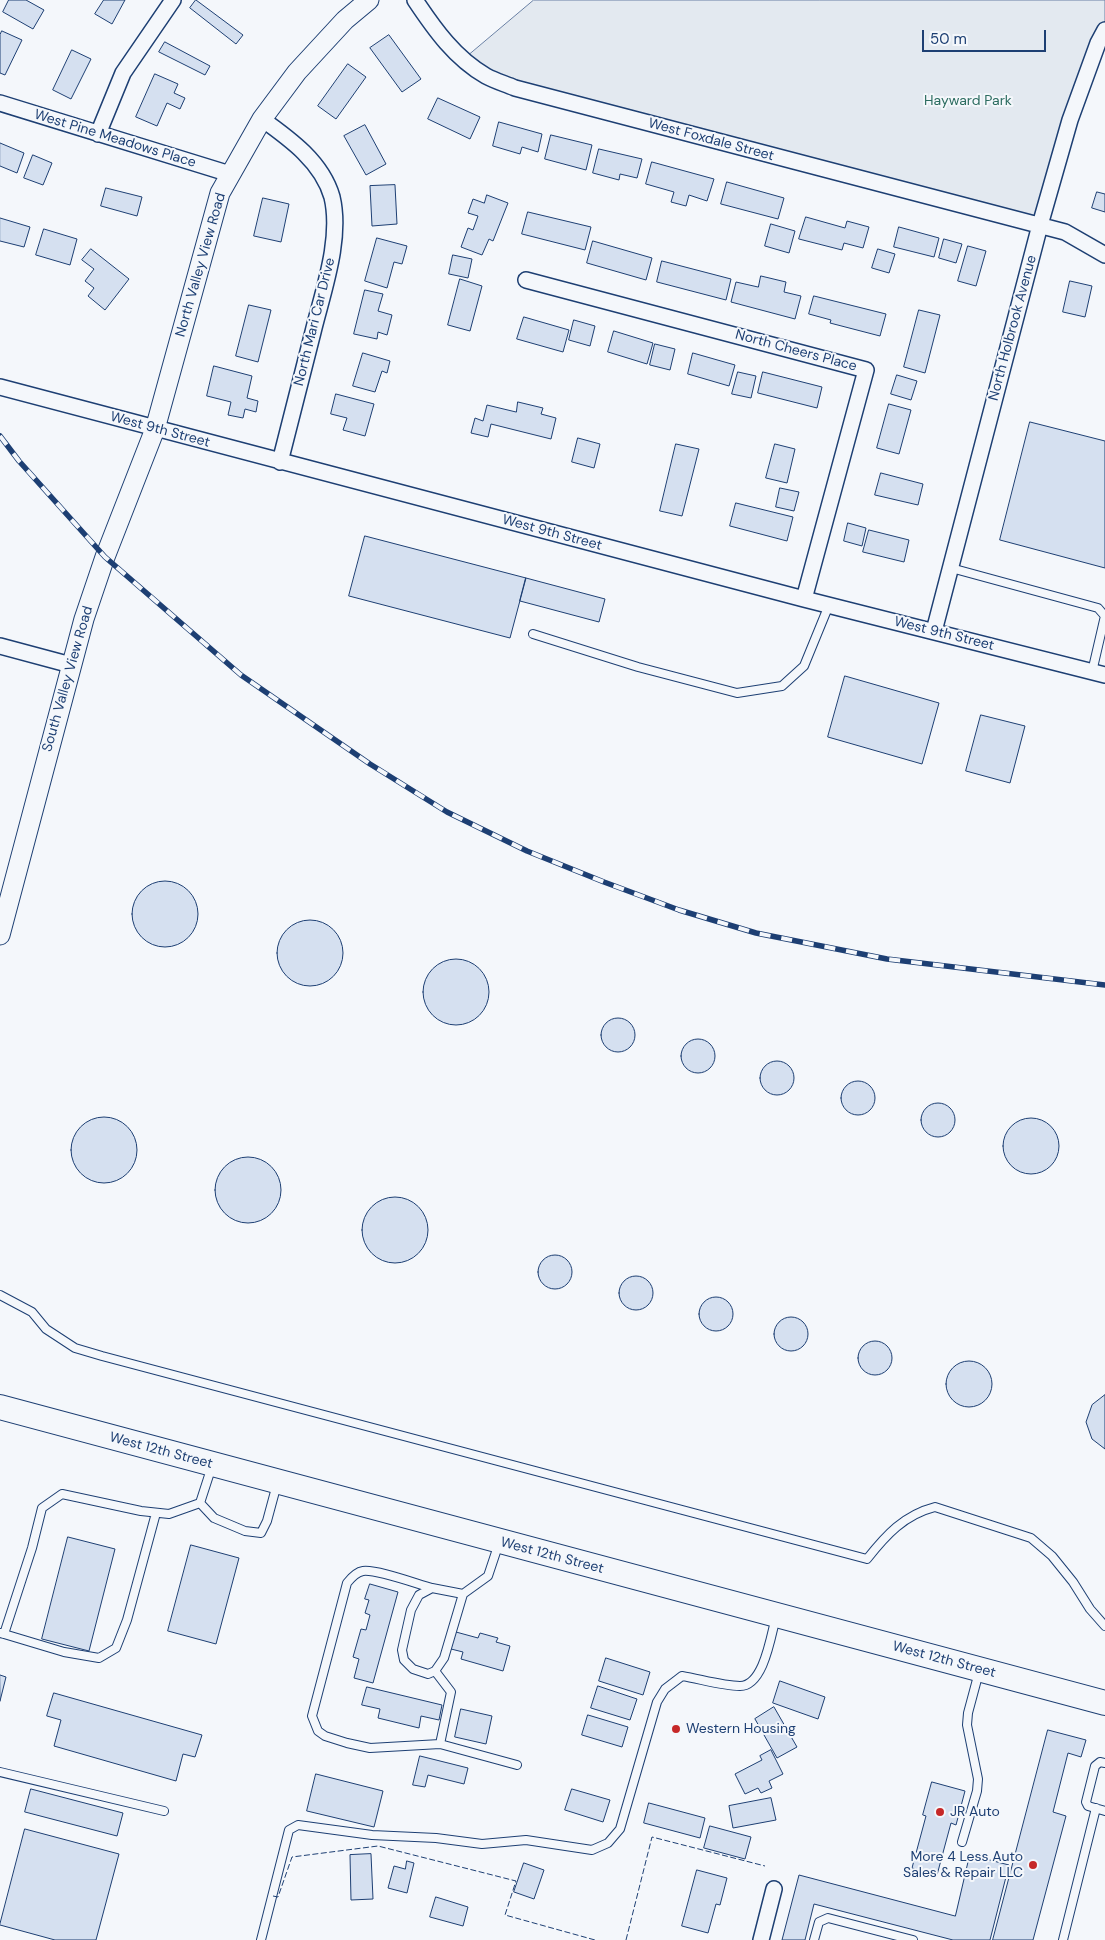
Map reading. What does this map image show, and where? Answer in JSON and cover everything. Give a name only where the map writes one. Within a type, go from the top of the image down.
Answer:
[{"type":"main road","name":"West 12th Street","points":[[0,1408],[1105,1703]]},
{"type":"street","points":[[98,134],[123,73],[173,0]]},
{"type":"street","name":"North Valley View Road","points":[[155,429],[220,193],[262,119],[297,72],[316,49],[368,0]]},
{"type":"street","name":"West Foxdale Street","points":[[415,0],[436,31],[463,60],[488,77],[515,88],[1065,232],[1105,255]]},
{"type":"street","name":"North Holbrook Avenue","points":[[934,631],[1040,225],[1070,120],[1103,40]]},
{"type":"street","name":"West Pine Meadows Place","points":[[0,104],[230,174]]},
{"type":"street","name":"North Mari Car Drive","points":[[262,119],[297,146],[313,162],[331,196],[334,214],[333,253],[280,462]]},
{"type":"street","name":"North Cheers Place","points":[[526,280],[866,370],[804,599]]},
{"type":"street","name":"West 9th Street","points":[[0,387],[804,599],[1098,674]]},
{"type":"street","name":"South Valley View Road","points":[[0,935],[5,896],[84,619],[105,558],[155,429]]},
{"type":"street","points":[[0,646],[71,664]]},
{"type":"street","points":[[761,1940],[774,1889]]},
{"type":"lane","points":[[950,568],[1098,608],[1105,616],[1098,674]]},
{"type":"lane","points":[[534,634],[638,667],[737,693],[782,686],[804,666],[829,605]]},
{"type":"lane","points":[[0,1295],[32,1312],[46,1330],[75,1348],[866,1559],[886,1534],[905,1519],[935,1507],[1031,1538],[1052,1556],[1073,1582],[1090,1609],[1105,1626]]},
{"type":"lane","points":[[200,1503],[212,1464]]},
{"type":"lane","points":[[200,1503],[214,1518],[245,1532],[261,1533],[267,1520],[278,1482]]},
{"type":"lane","points":[[156,1513],[127,1620],[116,1648],[99,1658],[64,1652],[2,1633],[32,1548],[42,1508],[62,1494],[169,1514],[200,1503]]},
{"type":"lane","points":[[432,1588],[419,1595],[411,1610],[402,1650],[404,1660],[413,1669],[428,1674],[435,1670],[444,1658],[463,1594],[488,1576],[499,1542]]},
{"type":"lane","points":[[463,1594],[432,1588],[376,1572],[362,1571],[353,1576],[348,1583],[312,1716],[318,1730],[325,1736],[347,1743],[370,1748],[440,1744],[517,1765]]},
{"type":"lane","points":[[261,1940],[290,1830],[298,1825],[372,1835],[436,1838],[482,1844],[526,1840],[592,1850],[608,1843],[620,1829],[657,1702],[665,1689],[682,1676],[742,1686],[753,1680],[763,1667],[776,1616]]},
{"type":"lane","points":[[435,1670],[451,1692],[440,1744]]},
{"type":"lane","points":[[962,1842],[978,1790],[978,1779],[968,1725],[968,1713],[980,1670]]},
{"type":"lane","points":[[1105,1763],[1100,1762],[1095,1766],[1086,1802],[1088,1806],[1105,1811]]},
{"type":"lane","points":[[0,1772],[164,1812]]},
{"type":"lane","points":[[1063,1940],[1096,1808]]},
{"type":"lane","points":[[814,1940],[819,1922],[828,1918],[913,1940]]},
{"type":"green space","name":"Hayward Park","points":[[534,0],[1105,0],[1105,30],[1040,225],[515,88],[463,60]]},
{"type":"building","points":[[9,0],[26,0],[44,10],[33,29],[3,12]]},
{"type":"building","points":[[104,0],[125,0],[112,24],[95,14]]},
{"type":"building","points":[[196,0],[243,35],[236,44],[190,8]]},
{"type":"building","points":[[2,31],[22,40],[5,75],[0,73],[0,35]]},
{"type":"building","points":[[389,35],[421,79],[402,92],[370,48]]},
{"type":"building","points":[[165,42],[210,66],[205,75],[159,52]]},
{"type":"building","points":[[72,50],[91,59],[71,99],[53,90]]},
{"type":"building","points":[[348,64],[366,77],[336,119],[318,106]]},
{"type":"building","points":[[155,74],[178,84],[174,93],[185,98],[180,109],[167,103],[157,126],[136,117]]},
{"type":"building","points":[[438,98],[480,117],[470,139],[428,119]]},
{"type":"building","points":[[499,122],[542,134],[538,152],[522,147],[520,154],[493,146]]},
{"type":"building","points":[[365,125],[386,164],[366,175],[344,136]]},
{"type":"building","points":[[551,135],[592,145],[586,170],[545,159]]},
{"type":"building","points":[[0,143],[24,153],[17,173],[0,166]]},
{"type":"building","points":[[599,149],[642,159],[637,178],[620,174],[619,180],[593,173]]},
{"type":"building","points":[[33,155],[52,163],[43,185],[24,178]]},
{"type":"building","points":[[652,162],[714,179],[707,201],[689,195],[686,206],[671,202],[674,192],[646,184]]},
{"type":"building","points":[[727,182],[784,198],[778,219],[721,204]]},
{"type":"building","points":[[395,185],[397,224],[372,226],[370,186]]},
{"type":"building","points":[[106,188],[142,197],[137,216],[101,206]]},
{"type":"building","points":[[1097,192],[1105,194],[1105,212],[1092,208]]},
{"type":"building","points":[[487,195],[508,203],[493,241],[489,239],[482,255],[461,247],[468,228],[473,230],[478,216],[468,213],[473,199],[484,203]]},
{"type":"building","points":[[263,198],[289,204],[281,242],[254,236]]},
{"type":"building","points":[[528,212],[591,227],[585,250],[522,234]]},
{"type":"building","points":[[806,217],[845,228],[847,221],[869,227],[863,248],[844,243],[842,250],[799,239]]},
{"type":"building","points":[[0,218],[30,227],[24,247],[0,241]]},
{"type":"building","points":[[771,224],[795,231],[789,253],[765,246]]},
{"type":"building","points":[[899,227],[939,238],[934,257],[894,247]]},
{"type":"building","points":[[44,229],[77,239],[70,265],[36,255]]},
{"type":"building","points":[[377,238],[407,246],[402,264],[394,262],[387,288],[365,281]]},
{"type":"building","points":[[944,239],[962,244],[956,263],[939,258]]},
{"type":"building","points":[[593,241],[652,258],[646,280],[587,263]]},
{"type":"building","points":[[968,246],[986,251],[976,286],[958,281]]},
{"type":"building","points":[[91,249],[129,279],[105,310],[88,296],[94,288],[85,281],[94,269],[82,260]]},
{"type":"building","points":[[878,249],[895,254],[889,273],[872,268]]},
{"type":"building","points":[[453,255],[472,259],[468,278],[449,274]]},
{"type":"building","points":[[662,261],[731,279],[726,300],[657,282]]},
{"type":"building","points":[[761,276],[786,282],[784,292],[801,296],[795,319],[731,302],[736,282],[758,287]]},
{"type":"building","points":[[460,279],[482,286],[470,331],[448,325]]},
{"type":"building","points":[[1070,281],[1092,286],[1085,317],[1063,312]]},
{"type":"building","points":[[365,290],[383,294],[378,311],[392,315],[387,335],[378,332],[377,339],[354,334]]},
{"type":"building","points":[[814,296],[886,314],[880,336],[830,323],[831,320],[809,314]]},
{"type":"building","points":[[249,305],[271,310],[258,362],[236,356]]},
{"type":"building","points":[[919,310],[940,315],[925,373],[904,367]]},
{"type":"building","points":[[524,317],[569,330],[563,352],[517,339]]},
{"type":"building","points":[[574,320],[595,326],[590,346],[569,340]]},
{"type":"building","points":[[614,331],[653,343],[647,364],[608,352]]},
{"type":"building","points":[[655,344],[675,349],[670,370],[650,365]]},
{"type":"building","points":[[363,353],[390,361],[387,373],[382,371],[375,392],[353,386]]},
{"type":"building","points":[[693,353],[735,365],[729,386],[688,374]]},
{"type":"building","points":[[214,366],[252,376],[247,398],[258,401],[256,412],[245,409],[243,418],[228,415],[231,402],[207,396]]},
{"type":"building","points":[[738,372],[756,376],[751,398],[732,394]]},
{"type":"building","points":[[763,372],[822,387],[817,408],[758,393]]},
{"type":"building","points":[[897,375],[917,381],[911,400],[891,394]]},
{"type":"building","points":[[336,394],[374,404],[365,436],[343,430],[347,418],[331,414]]},
{"type":"building","points":[[518,402],[543,408],[541,414],[556,418],[551,439],[491,424],[488,437],[471,433],[475,418],[483,421],[487,405],[516,412]]},
{"type":"building","points":[[889,404],[911,410],[899,454],[877,448]]},
{"type":"building","points":[[1030,422],[1105,441],[1105,568],[1000,540]]},
{"type":"building","points":[[578,438],[600,444],[594,468],[572,462]]},
{"type":"building","points":[[676,444],[699,449],[682,516],[660,511]]},
{"type":"building","points":[[775,444],[795,449],[787,483],[766,478]]},
{"type":"building","points":[[881,473],[923,484],[918,505],[875,495]]},
{"type":"building","points":[[780,488],[799,492],[794,511],[776,507]]},
{"type":"building","points":[[736,503],[793,517],[787,541],[730,526]]},
{"type":"building","points":[[848,523],[866,528],[862,546],[844,541]]},
{"type":"building","points":[[869,530],[909,540],[904,562],[863,552]]},
{"type":"building","points":[[365,536],[526,578],[510,638],[349,596]]},
{"type":"building","points":[[526,578],[605,599],[599,622],[520,601]]},
{"type":"building","points":[[845,676],[939,703],[922,764],[828,737]]},
{"type":"building","points":[[981,715],[1025,726],[1010,783],[966,771]]},
{"type":"building","points":[[165,881],[178,884],[188,891],[195,901],[198,914],[195,927],[188,937],[178,944],[165,947],[152,944],[142,937],[135,927],[132,914],[135,901],[142,891],[152,884]]},
{"type":"building","points":[[310,920],[323,923],[333,930],[340,940],[343,953],[340,966],[333,976],[323,983],[310,986],[297,983],[287,976],[280,966],[277,953],[280,940],[287,930],[297,923]]},
{"type":"building","points":[[456,959],[469,962],[479,969],[486,979],[489,992],[486,1005],[479,1015],[469,1022],[456,1025],[443,1022],[433,1015],[426,1005],[423,992],[426,979],[433,969],[443,962]]},
{"type":"building","points":[[618,1018],[630,1023],[635,1035],[630,1047],[618,1052],[606,1047],[601,1035],[606,1023]]},
{"type":"building","points":[[698,1039],[710,1044],[715,1056],[710,1068],[698,1073],[686,1068],[681,1056],[686,1044]]},
{"type":"building","points":[[777,1061],[789,1066],[794,1078],[789,1090],[777,1095],[765,1090],[760,1078],[765,1066]]},
{"type":"building","points":[[858,1081],[870,1086],[875,1098],[870,1110],[858,1115],[846,1110],[841,1098],[846,1086]]},
{"type":"building","points":[[938,1103],[950,1108],[955,1120],[950,1132],[938,1137],[926,1132],[921,1120],[926,1108]]},
{"type":"building","points":[[104,1117],[117,1120],[127,1127],[134,1137],[137,1150],[134,1163],[127,1173],[117,1180],[104,1183],[91,1180],[81,1173],[74,1163],[71,1150],[74,1137],[81,1127],[91,1120]]},
{"type":"building","points":[[1025,1118],[1037,1118],[1047,1122],[1055,1130],[1059,1146],[1055,1162],[1047,1170],[1037,1174],[1025,1174],[1015,1170],[1007,1162],[1003,1152],[1003,1140],[1007,1130],[1015,1122]]},
{"type":"building","points":[[248,1157],[261,1160],[271,1167],[278,1177],[281,1190],[278,1203],[271,1213],[261,1220],[248,1223],[235,1220],[225,1213],[218,1203],[215,1190],[218,1177],[225,1167],[235,1160]]},
{"type":"building","points":[[395,1197],[408,1200],[418,1207],[425,1217],[428,1230],[425,1243],[418,1253],[408,1260],[395,1263],[382,1260],[372,1253],[365,1243],[362,1230],[365,1217],[372,1207],[382,1200]]},
{"type":"building","points":[[555,1255],[567,1260],[572,1272],[567,1284],[555,1289],[543,1284],[538,1272],[543,1260]]},
{"type":"building","points":[[636,1276],[648,1281],[653,1293],[648,1305],[636,1310],[624,1305],[619,1293],[624,1281]]},
{"type":"building","points":[[716,1297],[728,1302],[733,1314],[728,1326],[716,1331],[704,1326],[699,1314],[704,1302]]},
{"type":"building","points":[[791,1317],[803,1322],[808,1334],[803,1346],[791,1351],[779,1346],[774,1334],[779,1322]]},
{"type":"building","points":[[875,1341],[887,1346],[892,1358],[887,1370],[875,1375],[863,1370],[858,1358],[863,1346]]},
{"type":"building","points":[[964,1361],[974,1361],[988,1371],[992,1384],[988,1397],[982,1403],[974,1407],[964,1407],[950,1397],[946,1389],[946,1379],[956,1365]]},
{"type":"building","points":[[1105,1395],[1105,1449],[1092,1439],[1086,1422],[1092,1405]]},
{"type":"building","points":[[68,1537],[115,1549],[89,1651],[42,1639]]},
{"type":"building","points":[[191,1545],[239,1558],[216,1644],[168,1631]]},
{"type":"building","points":[[370,1584],[398,1592],[373,1683],[354,1678],[359,1659],[353,1657],[361,1629],[366,1630],[370,1615],[365,1613],[369,1600],[365,1599]]},
{"type":"building","points":[[456,1632],[478,1638],[480,1633],[498,1638],[496,1642],[510,1646],[503,1671],[461,1659],[463,1652],[451,1649]]},
{"type":"building","points":[[606,1658],[650,1672],[643,1695],[599,1681]]},
{"type":"building","points":[[0,1675],[6,1677],[0,1701]]},
{"type":"building","points":[[780,1681],[825,1697],[818,1719],[773,1703]]},
{"type":"building","points":[[598,1686],[637,1699],[630,1720],[591,1708]]},
{"type":"building","points":[[367,1687],[442,1705],[439,1720],[421,1716],[419,1728],[378,1718],[380,1709],[362,1705]]},
{"type":"building","points":[[54,1693],[202,1735],[195,1757],[183,1754],[176,1781],[54,1746],[61,1720],[47,1716]]},
{"type":"building","points":[[774,1707],[797,1747],[777,1758],[755,1719]]},
{"type":"building","points":[[461,1709],[492,1716],[486,1744],[455,1737]]},
{"type":"building","points":[[588,1715],[628,1727],[622,1747],[582,1735]]},
{"type":"building","points":[[1048,1730],[1086,1740],[1081,1757],[1068,1753],[1053,1812],[1066,1816],[1033,1940],[993,1940]]},
{"type":"building","points":[[771,1750],[783,1774],[769,1781],[772,1788],[761,1793],[758,1788],[745,1794],[735,1774],[762,1760],[760,1756]]},
{"type":"building","points":[[420,1756],[468,1768],[464,1784],[428,1775],[425,1787],[413,1785]]},
{"type":"building","points":[[316,1774],[383,1791],[374,1827],[307,1811]]},
{"type":"building","points":[[932,1782],[965,1791],[956,1825],[951,1823],[937,1875],[912,1868],[926,1816],[923,1815]]},
{"type":"building","points":[[31,1789],[123,1813],[117,1836],[25,1812]]},
{"type":"building","points":[[572,1789],[610,1800],[603,1822],[565,1810]]},
{"type":"building","points":[[771,1798],[776,1820],[733,1828],[729,1806]]},
{"type":"building","points":[[649,1803],[705,1818],[700,1838],[644,1823]]},
{"type":"building","points":[[710,1826],[751,1837],[745,1859],[704,1848]]},
{"type":"building","points":[[25,1829],[119,1854],[96,1940],[55,1940],[0,1925]]},
{"type":"building","points":[[371,1854],[373,1899],[351,1900],[350,1855]]},
{"type":"building","points":[[970,1855],[1009,1865],[990,1940],[953,1940],[814,1904],[805,1940],[782,1940],[799,1875],[955,1916]]},
{"type":"building","points":[[407,1861],[414,1863],[407,1893],[388,1888],[394,1866],[405,1869]]},
{"type":"building","points":[[524,1863],[544,1870],[534,1899],[514,1892]]},
{"type":"building","points":[[697,1870],[727,1878],[720,1905],[716,1904],[708,1933],[682,1926]]},
{"type":"building","points":[[436,1897],[468,1907],[463,1926],[430,1917]]},
{"type":"railway","points":[[0,436],[19,461],[105,557],[241,675],[370,764],[447,812],[527,851],[604,882],[679,910],[756,933],[887,959],[1105,985]]},
{"type":"fence","points":[[626,1940],[652,1837],[765,1866]]},
{"type":"fence","points":[[273,1896],[278,1897],[292,1857],[378,1846],[516,1881],[505,1915],[595,1940]]},
{"type":"place","name":"Western Housing","points":[[676,1729]]},
{"type":"place","name":"JR Auto","points":[[940,1812]]},
{"type":"place","name":"More 4 Less Auto Sales & Repair LLC","points":[[1033,1865]]}]
